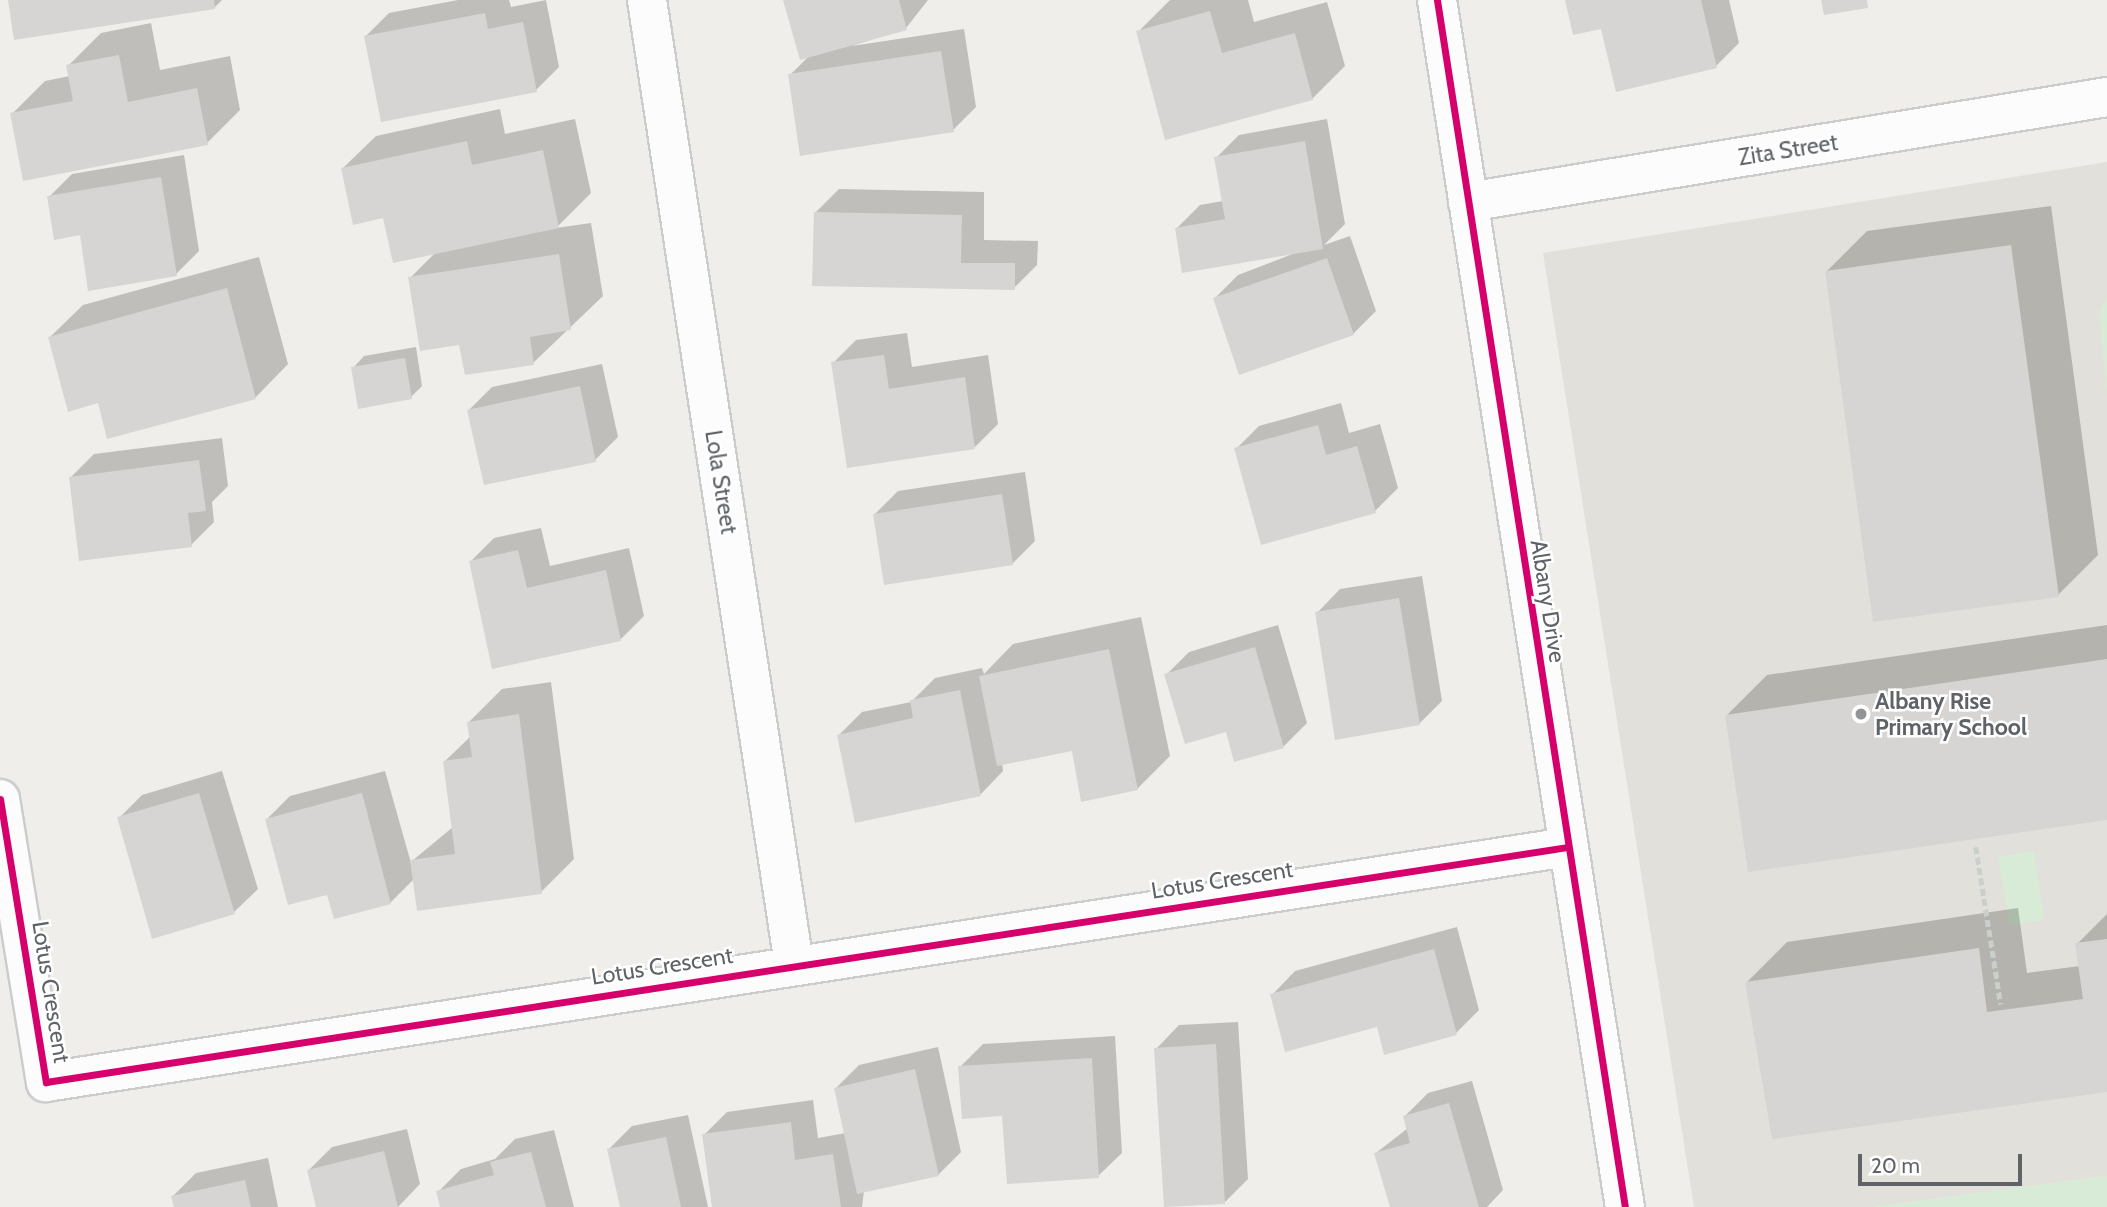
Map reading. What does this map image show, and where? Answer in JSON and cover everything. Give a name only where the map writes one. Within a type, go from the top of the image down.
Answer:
[{"type":"street","name":"Lola Street","points":[[647,0],[794,964]]},
{"type":"street","name":"Albany Drive","points":[[1437,0],[1625,1207]]},
{"type":"street","name":"Zita Street","points":[[1468,202],[2107,97]]},
{"type":"street","name":"Lotus Crescent","points":[[0,799],[46,1082],[794,964],[1567,847]]},
{"type":"path","points":[[1976,847],[2001,1004]]},
{"type":"shaded area","name":"Albany Rise Primary School","points":[[2107,162],[2107,1176],[1874,1207],[1694,1207],[1543,253]]},
{"type":"green space","points":[[2107,296],[2107,391],[2099,314]]},
{"type":"green space","points":[[2034,851],[2044,920],[2009,925],[1998,857]]},
{"type":"green space","points":[[2107,1176],[2107,1207],[1874,1207]]},
{"type":"building","points":[[8,0],[214,0],[215,9],[14,40]]},
{"type":"building","points":[[783,0],[899,0],[907,30],[800,60]]},
{"type":"building","points":[[1565,0],[1701,0],[1717,68],[1616,92],[1601,29],[1573,35]]},
{"type":"building","points":[[1821,0],[1867,0],[1868,8],[1824,15]]},
{"type":"building","points":[[1210,11],[1222,53],[1295,33],[1313,100],[1165,140],[1136,31]]},
{"type":"building","points":[[485,13],[488,29],[523,22],[537,92],[381,122],[364,36]]},
{"type":"building","points":[[941,51],[954,132],[800,156],[788,74]]},
{"type":"building","points":[[119,55],[128,102],[197,88],[208,145],[23,181],[10,113],[73,101],[66,65]]},
{"type":"building","points":[[467,141],[472,165],[543,150],[559,228],[393,263],[383,218],[353,225],[341,168]]},
{"type":"building","points":[[1305,141],[1323,249],[1182,273],[1175,228],[1225,219],[1214,157]]},
{"type":"building","points":[[161,177],[177,276],[88,291],[80,235],[54,240],[47,196]]},
{"type":"building","points":[[814,212],[962,215],[961,263],[1015,263],[1015,290],[812,286]]},
{"type":"building","points":[[2011,245],[2059,597],[1873,622],[1825,271]]},
{"type":"building","points":[[559,254],[571,330],[530,337],[534,365],[465,375],[459,345],[420,351],[408,277]]},
{"type":"building","points":[[1327,258],[1354,335],[1239,375],[1213,298]]},
{"type":"building","points":[[227,288],[256,399],[107,439],[98,403],[68,412],[48,337]]},
{"type":"building","points":[[884,355],[889,389],[965,377],[975,449],[847,468],[831,362]]},
{"type":"building","points":[[405,358],[412,399],[358,409],[351,367]]},
{"type":"building","points":[[580,386],[596,462],[484,485],[467,410]]},
{"type":"building","points":[[1318,425],[1326,455],[1357,446],[1376,513],[1261,545],[1234,448]]},
{"type":"building","points":[[199,460],[206,511],[188,513],[192,547],[79,561],[69,477]]},
{"type":"building","points":[[1002,494],[1013,565],[884,585],[873,514]]},
{"type":"building","points":[[518,550],[527,588],[606,570],[621,641],[492,669],[469,561]]},
{"type":"building","points":[[1399,598],[1420,725],[1335,740],[1315,612]]},
{"type":"building","points":[[1255,647],[1284,748],[1234,762],[1226,732],[1185,744],[1164,674]]},
{"type":"building","points":[[1109,649],[1138,790],[1081,802],[1072,751],[997,766],[979,676]]},
{"type":"building","points":[[2107,659],[2107,820],[1748,872],[1725,715]]},
{"type":"building","points":[[960,690],[981,796],[855,823],[837,735],[913,718],[910,700]]},
{"type":"building","points":[[519,714],[542,894],[417,911],[410,860],[455,854],[443,761],[472,757],[467,722]]},
{"type":"building","points":[[199,793],[235,914],[152,939],[117,817]]},
{"type":"building","points":[[362,793],[391,904],[334,919],[327,895],[288,905],[265,819]]},
{"type":"building","points":[[2107,939],[2107,1092],[1772,1139],[1745,982],[1979,948],[1987,1012],[2083,999],[2075,943]]},
{"type":"building","points":[[1434,949],[1457,1035],[1384,1055],[1377,1027],[1285,1052],[1270,994]]},
{"type":"building","points":[[1216,1044],[1225,1204],[1164,1207],[1154,1048]]},
{"type":"building","points":[[1092,1058],[1099,1178],[1007,1184],[1002,1116],[962,1119],[958,1066]]},
{"type":"building","points":[[915,1069],[939,1176],[857,1194],[834,1088]]},
{"type":"building","points":[[1449,1103],[1479,1207],[1390,1207],[1374,1153],[1410,1143],[1403,1116]]},
{"type":"building","points":[[791,1122],[795,1160],[833,1154],[841,1207],[712,1207],[702,1134]]},
{"type":"building","points":[[666,1137],[681,1207],[620,1207],[607,1149]]},
{"type":"building","points":[[384,1151],[398,1207],[316,1207],[307,1170]]},
{"type":"building","points":[[531,1152],[546,1207],[440,1207],[436,1191],[494,1175],[490,1162]]},
{"type":"building","points":[[245,1180],[251,1207],[174,1207],[171,1196]]},
{"type":"cycle path","points":[[1437,0],[1625,1207]]},
{"type":"cycle path","points":[[0,799],[46,1082],[1567,847]]},
{"type":"place","name":"Albany Rise Primary School","points":[[1861,714]]}]
